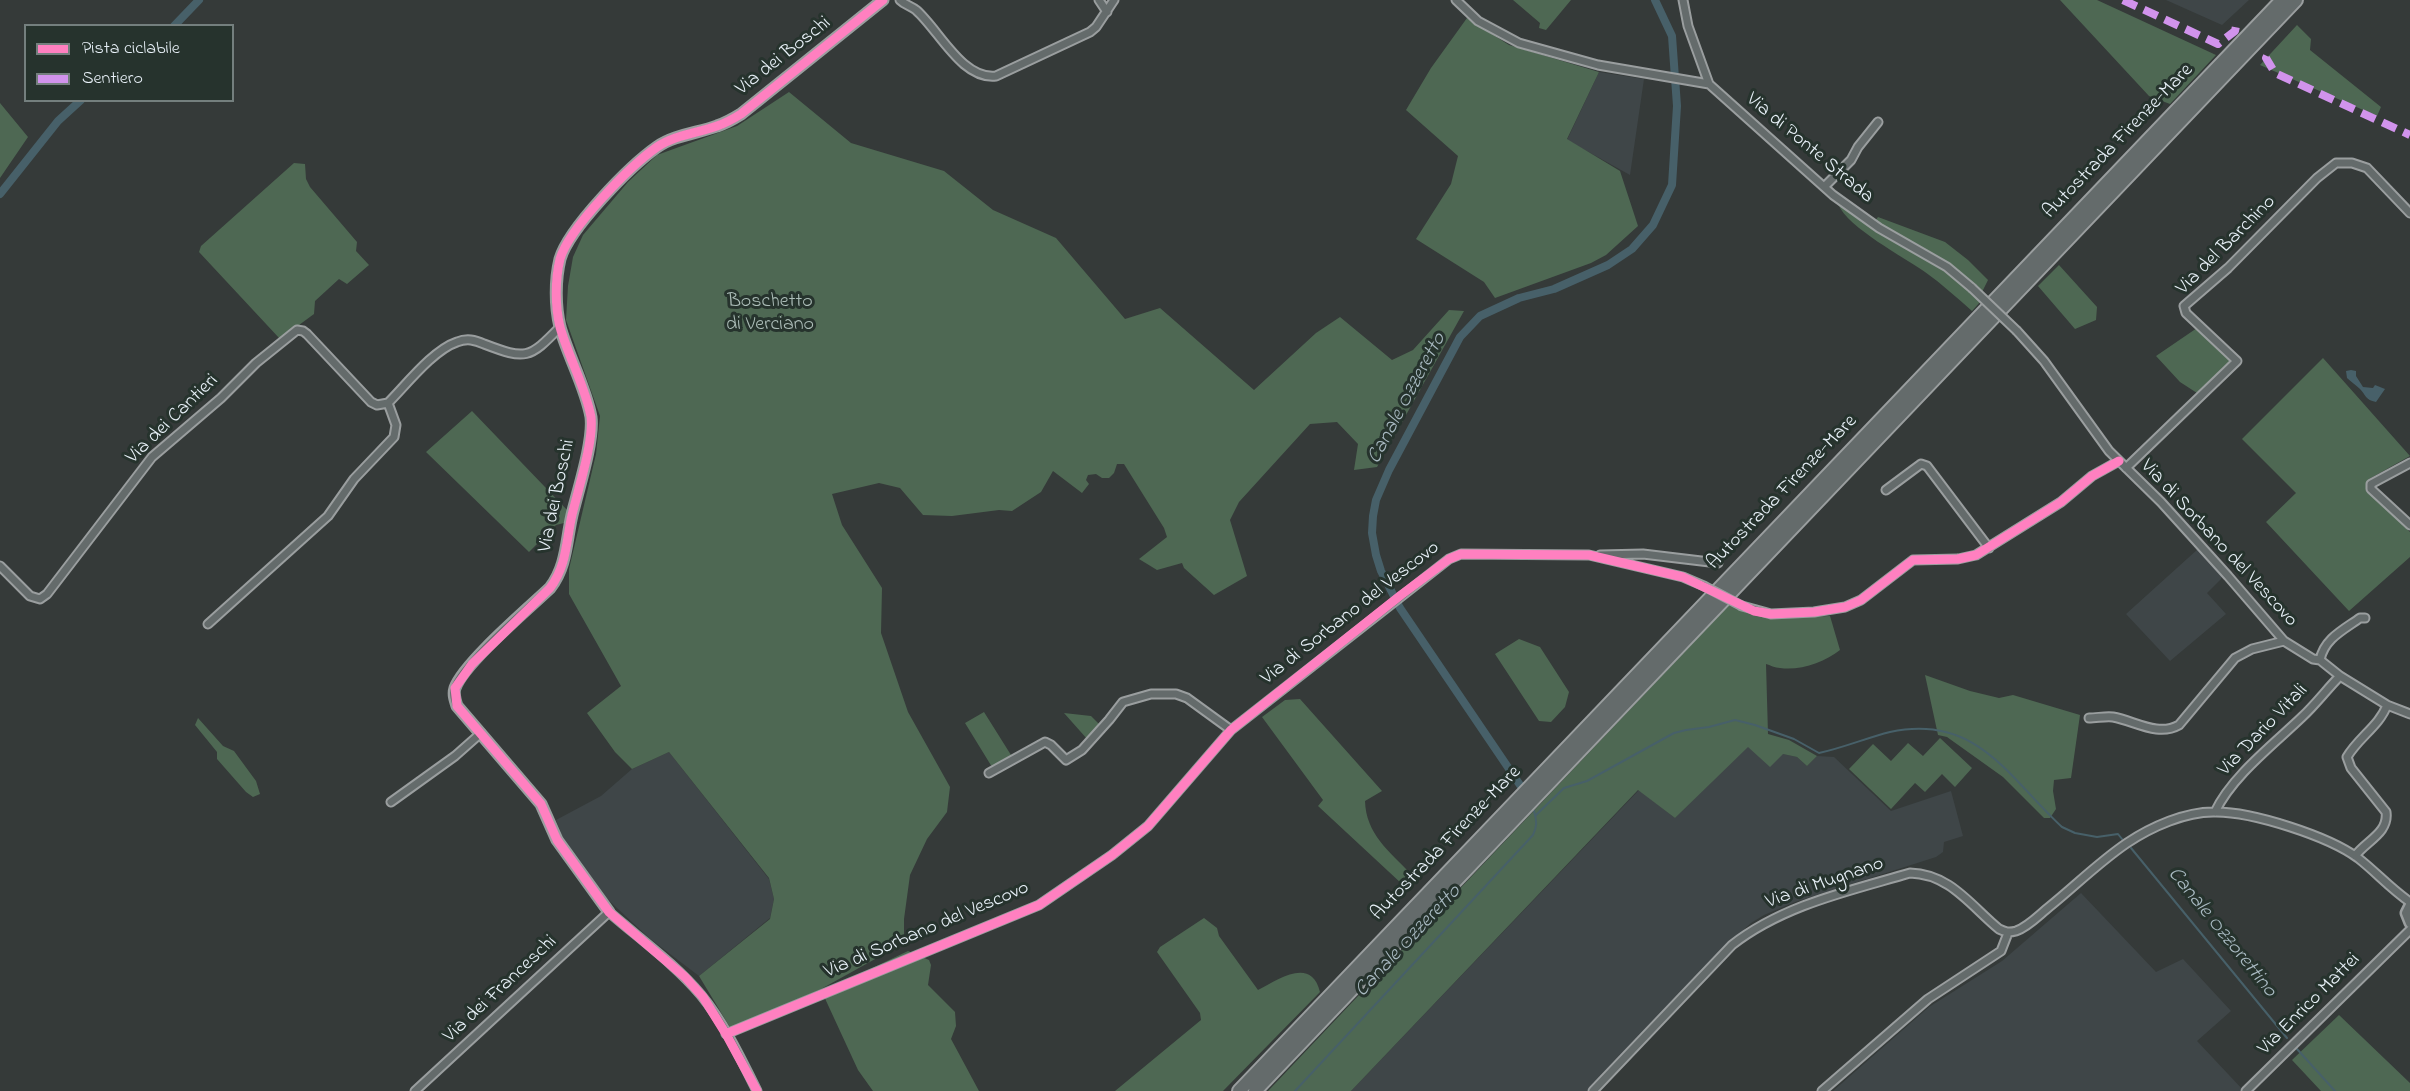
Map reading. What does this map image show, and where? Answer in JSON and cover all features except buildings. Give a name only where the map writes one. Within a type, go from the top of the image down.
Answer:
[{"type":"highway","name":"Autostrada Firenze-Mare","points":[[1239,1091],[2282,0]]},
{"type":"highway","name":"Autostrada Firenze-Mare","points":[[1255,1091],[2296,0]]},
{"type":"street","name":"Via dei Boschi","points":[[757,1091],[703,997],[685,977],[609,912],[557,840],[541,804],[457,706],[455,688],[472,664],[556,579],[566,557],[570,526],[590,439],[591,418],[560,327],[556,291],[561,258],[574,233],[639,161],[659,145],[719,126],[741,114],[883,0]]},
{"type":"street","points":[[900,0],[916,10],[973,72],[988,77],[996,76],[1090,32],[1114,0]]},
{"type":"street","points":[[1099,0],[1107,12]]},
{"type":"street","points":[[1456,0],[1478,21],[1519,43],[1599,65],[1709,84]]},
{"type":"street","points":[[1683,0],[1688,26],[1709,84]]},
{"type":"street","name":"Via di Ponte Strada","points":[[1709,84],[1833,195],[1879,228],[1947,267],[1972,288],[2044,361],[2119,461]]},
{"type":"street","points":[[1825,186],[1851,160],[1858,147],[1878,122]]},
{"type":"street","name":"Via del Barchino","points":[[2126,468],[2237,361],[2186,313],[2184,306],[2251,246],[2317,178],[2336,163],[2352,163],[2367,168],[2410,213]]},
{"type":"street","points":[[208,624],[323,521],[354,479],[394,437],[396,425],[388,403],[435,356],[457,342],[468,339],[511,355],[519,355],[535,351],[560,327]]},
{"type":"street","name":"Via dei Cantieri","points":[[0,566],[30,596],[40,599],[47,594],[152,457],[221,398],[256,363],[297,330],[307,334],[370,402],[377,405],[388,403]]},
{"type":"street","name":"Via di Sorbano del Vescovo","points":[[726,1034],[1039,904],[1112,855],[1148,826],[1231,730],[1401,595],[1449,559],[1461,554],[1589,555],[1683,577],[1704,585],[1742,606],[1771,614],[1814,612],[1845,606],[1861,600],[1913,560],[1958,559],[1976,555],[2061,501],[2092,476],[2119,461],[2229,576],[2284,641],[2313,659],[2320,660],[2340,676],[2386,705],[2410,714]]},
{"type":"street","points":[[2410,463],[2371,484],[2372,489],[2410,525]]},
{"type":"street","points":[[1886,490],[1921,464],[1927,466],[1989,548]]},
{"type":"street","points":[[1589,555],[1643,554],[1718,563]]},
{"type":"street","points":[[2320,660],[2322,647],[2332,637],[2360,618],[2365,618]]},
{"type":"street","points":[[2089,718],[2112,717],[2160,730],[2172,729],[2179,725],[2235,658],[2243,652],[2284,641]]},
{"type":"street","name":"Via Dario Vitali","points":[[2216,812],[2221,800],[2240,778],[2305,715],[2340,676]]},
{"type":"street","points":[[989,773],[1045,742],[1066,760],[1082,750],[1122,702],[1150,694],[1176,694],[1186,698],[1231,730]]},
{"type":"street","points":[[2355,856],[2364,844],[2384,829],[2387,820],[2386,812],[2351,768],[2347,757],[2353,747],[2383,715],[2386,705]]},
{"type":"street","points":[[391,802],[455,756],[481,733]]},
{"type":"street","points":[[1822,1091],[1928,999],[2001,951],[2008,933],[2018,931],[2035,919],[2121,848],[2142,834],[2190,816],[2216,812],[2236,814],[2308,832],[2355,856],[2397,893],[2409,912]]},
{"type":"street","name":"Via di Mugnano","points":[[1593,1091],[1732,945],[1754,928],[1778,915],[1910,873],[1926,873],[1943,880],[1993,924],[2008,933]]},
{"type":"street","name":"Via dei Franceschi","points":[[415,1091],[609,912]]},
{"type":"street","name":"Via Enrico Mattei","points":[[2397,942],[2409,912]]},
{"type":"street","name":"Via Enrico Mattei","points":[[2246,1091],[2410,930]]},
{"type":"shaded area","points":[[2166,0],[2249,0],[2222,25]]},
{"type":"shaded area","points":[[1599,72],[1644,79],[1630,175],[1567,140]]},
{"type":"shaded area","points":[[2198,549],[2222,576],[2207,593],[2226,614],[2170,661],[2126,614]]},
{"type":"shaded area","points":[[1748,746],[1797,757],[1807,766],[1817,756],[1834,757],[1891,811],[1951,791],[1963,836],[1944,842],[1943,852],[1936,857],[1795,902],[1751,923],[1717,954],[1587,1091],[1351,1091],[1639,790],[1675,818]]},
{"type":"shaded area","points":[[669,752],[769,879],[774,899],[770,918],[699,976],[649,938],[601,893],[563,838],[556,820],[601,796],[632,769]]},
{"type":"shaded area","points":[[2081,893],[2156,972],[2183,959],[2231,1011],[2197,1041],[2244,1091],[1833,1091],[1929,1007],[2002,961]]},
{"type":"green space","points":[[1513,0],[1571,0],[1546,30],[1539,28],[1540,23]]},
{"type":"green space","points":[[2060,0],[2097,0],[2216,55],[2170,104],[2149,96]]},
{"type":"green space","points":[[1467,18],[1509,45],[1599,72],[1567,139],[1620,171],[1638,226],[1606,255],[1591,263],[1495,298],[1484,282],[1416,239],[1451,184],[1458,156],[1406,110],[1431,68]]},
{"type":"green space","points":[[2297,25],[2311,39],[2310,50],[2381,107],[2377,116],[2260,65]]},
{"type":"green space","name":"Boschetto di Verciano","points":[[789,92],[851,143],[944,171],[993,210],[1056,238],[1125,319],[1160,308],[1254,390],[1316,333],[1340,317],[1392,360],[1413,350],[1449,310],[1464,311],[1377,467],[1354,470],[1358,444],[1337,422],[1310,424],[1239,502],[1230,520],[1247,576],[1214,595],[1184,568],[1182,563],[1157,570],[1139,559],[1167,537],[1164,528],[1124,464],[1117,464],[1114,473],[1109,478],[1102,478],[1096,474],[1088,475],[1086,480],[1089,484],[1082,493],[1053,471],[1041,492],[1012,511],[999,510],[952,516],[923,515],[900,488],[879,483],[832,494],[842,525],[882,588],[881,633],[908,712],[950,787],[947,812],[927,839],[910,875],[904,919],[904,943],[821,989],[731,1029],[699,976],[770,919],[774,899],[769,878],[669,752],[632,769],[615,752],[587,713],[621,686],[569,594],[569,569],[596,454],[600,416],[566,320],[568,286],[573,257],[583,235],[628,182],[657,155],[737,126]]},
{"type":"green space","points":[[0,103],[28,137],[0,178]]},
{"type":"green space","points":[[294,163],[305,164],[306,179],[310,187],[357,242],[356,251],[369,265],[347,284],[339,279],[315,301],[314,314],[280,339],[199,252],[201,246]]},
{"type":"green space","points":[[1838,204],[1940,264],[1981,301],[1972,311],[1916,266],[1864,232],[1853,223]]},
{"type":"green space","points":[[1878,217],[1945,242],[1988,280],[1982,292],[1934,254],[1875,221]]},
{"type":"green space","points":[[2059,265],[2097,307],[2096,320],[2075,329],[2038,286]]},
{"type":"green space","points":[[2197,328],[2231,360],[2197,393],[2180,382],[2156,356]]},
{"type":"green space","points":[[2323,358],[2410,456],[2369,479],[2366,487],[2410,532],[2410,557],[2349,611],[2266,522],[2296,493],[2242,439]]},
{"type":"green space","points":[[472,411],[569,512],[571,511],[564,523],[556,525],[529,552],[426,452]]},
{"type":"green space","points":[[1729,605],[1756,616],[1781,618],[1830,616],[1840,650],[1820,662],[1804,667],[1788,669],[1766,664],[1768,734],[1789,740],[1817,756],[1807,766],[1797,757],[1783,754],[1770,767],[1748,747],[1675,818],[1638,790],[1351,1091],[1268,1091]]},
{"type":"green space","points":[[1519,639],[1540,647],[1569,692],[1565,707],[1551,722],[1539,721],[1495,654]]},
{"type":"green space","points":[[1925,675],[1970,691],[1999,698],[2013,695],[2080,715],[2071,778],[2054,780],[2056,809],[2050,818],[2044,818],[2003,777],[1947,737],[1938,735]]},
{"type":"green space","points":[[1300,699],[1382,791],[1365,801],[1366,813],[1374,833],[1411,874],[1402,884],[1318,806],[1323,800],[1262,717],[1285,700]]},
{"type":"green space","points":[[984,712],[1011,755],[992,767],[965,723]]},
{"type":"green space","points":[[1064,713],[1091,716],[1099,724],[1088,740]]},
{"type":"green space","points":[[198,718],[223,746],[234,751],[256,781],[260,794],[253,797],[246,792],[217,759],[217,752],[195,725]]},
{"type":"green space","points":[[1940,738],[1972,768],[1955,787],[1942,774],[1925,792],[1915,783],[1891,809],[1849,769],[1873,744],[1891,761],[1908,743],[1923,756]]},
{"type":"green space","points":[[1204,918],[1217,928],[1219,936],[1258,990],[1284,977],[1302,973],[1316,981],[1320,992],[1223,1091],[1115,1091],[1201,1020],[1200,1013],[1157,952],[1160,947]]},
{"type":"green space","points":[[908,951],[929,960],[931,965],[928,985],[955,1012],[956,1026],[951,1039],[979,1091],[873,1091],[858,1070],[822,992]]},
{"type":"green space","points":[[2339,1015],[2410,1083],[2410,1091],[2321,1091],[2292,1060]]},
{"type":"water","points":[[2346,371],[2356,371],[2356,376],[2363,387],[2373,388],[2375,385],[2385,389],[2376,402],[2368,399],[2347,378]]},
{"type":"waterway","points":[[176,24],[199,0]]},
{"type":"waterway","name":"Canale Ozzeretto","points":[[1520,785],[1400,608],[1381,571],[1376,555],[1372,533],[1373,516],[1376,500],[1389,470],[1460,337],[1480,316],[1519,298],[1554,289],[1608,265],[1632,249],[1653,225],[1672,185],[1677,106],[1672,36],[1655,0]]},
{"type":"waterway","points":[[0,194],[58,121],[79,102]]},
{"type":"waterway","name":"Canale Ozzorettino","points":[[1535,816],[1564,788],[1587,781],[1674,733],[1735,720],[1794,739],[1819,753],[1890,732],[1920,729],[1946,732],[1969,741],[1989,754],[2062,827],[2075,833],[2097,837],[2118,834],[2122,839]]},
{"type":"waterway","name":"Canale Ozzeretto","points":[[1295,1091],[1533,835],[1536,824],[1534,811]]},
{"type":"waterway","name":"Canale Ozzorettino","points":[[2131,848],[2287,1038]]},
{"type":"waterway","name":"Canale Ozzorettino","points":[[2297,1049],[2335,1091]]},
{"type":"marked path","points":[[2123,0],[2218,44],[2235,31],[2236,26]]},
{"type":"marked path","points":[[2267,56],[2275,73],[2410,135]]},
{"type":"cycle path","points":[[757,1091],[703,997],[685,977],[609,912],[557,840],[541,804],[457,706],[455,688],[472,664],[550,588],[563,562],[588,452],[591,427],[591,417],[585,395],[563,338],[556,302],[560,259],[575,231],[602,198],[645,156],[664,143],[720,125],[741,114],[883,0]]},
{"type":"cycle path","points":[[726,1034],[1039,905],[1112,855],[1148,826],[1231,730],[1401,595],[1449,559],[1461,554],[1589,555],[1683,577],[1754,611],[1771,614],[1814,612],[1845,607],[1861,600],[1913,560],[1958,559],[1976,555],[2061,502],[2092,476],[2119,461]]}]
